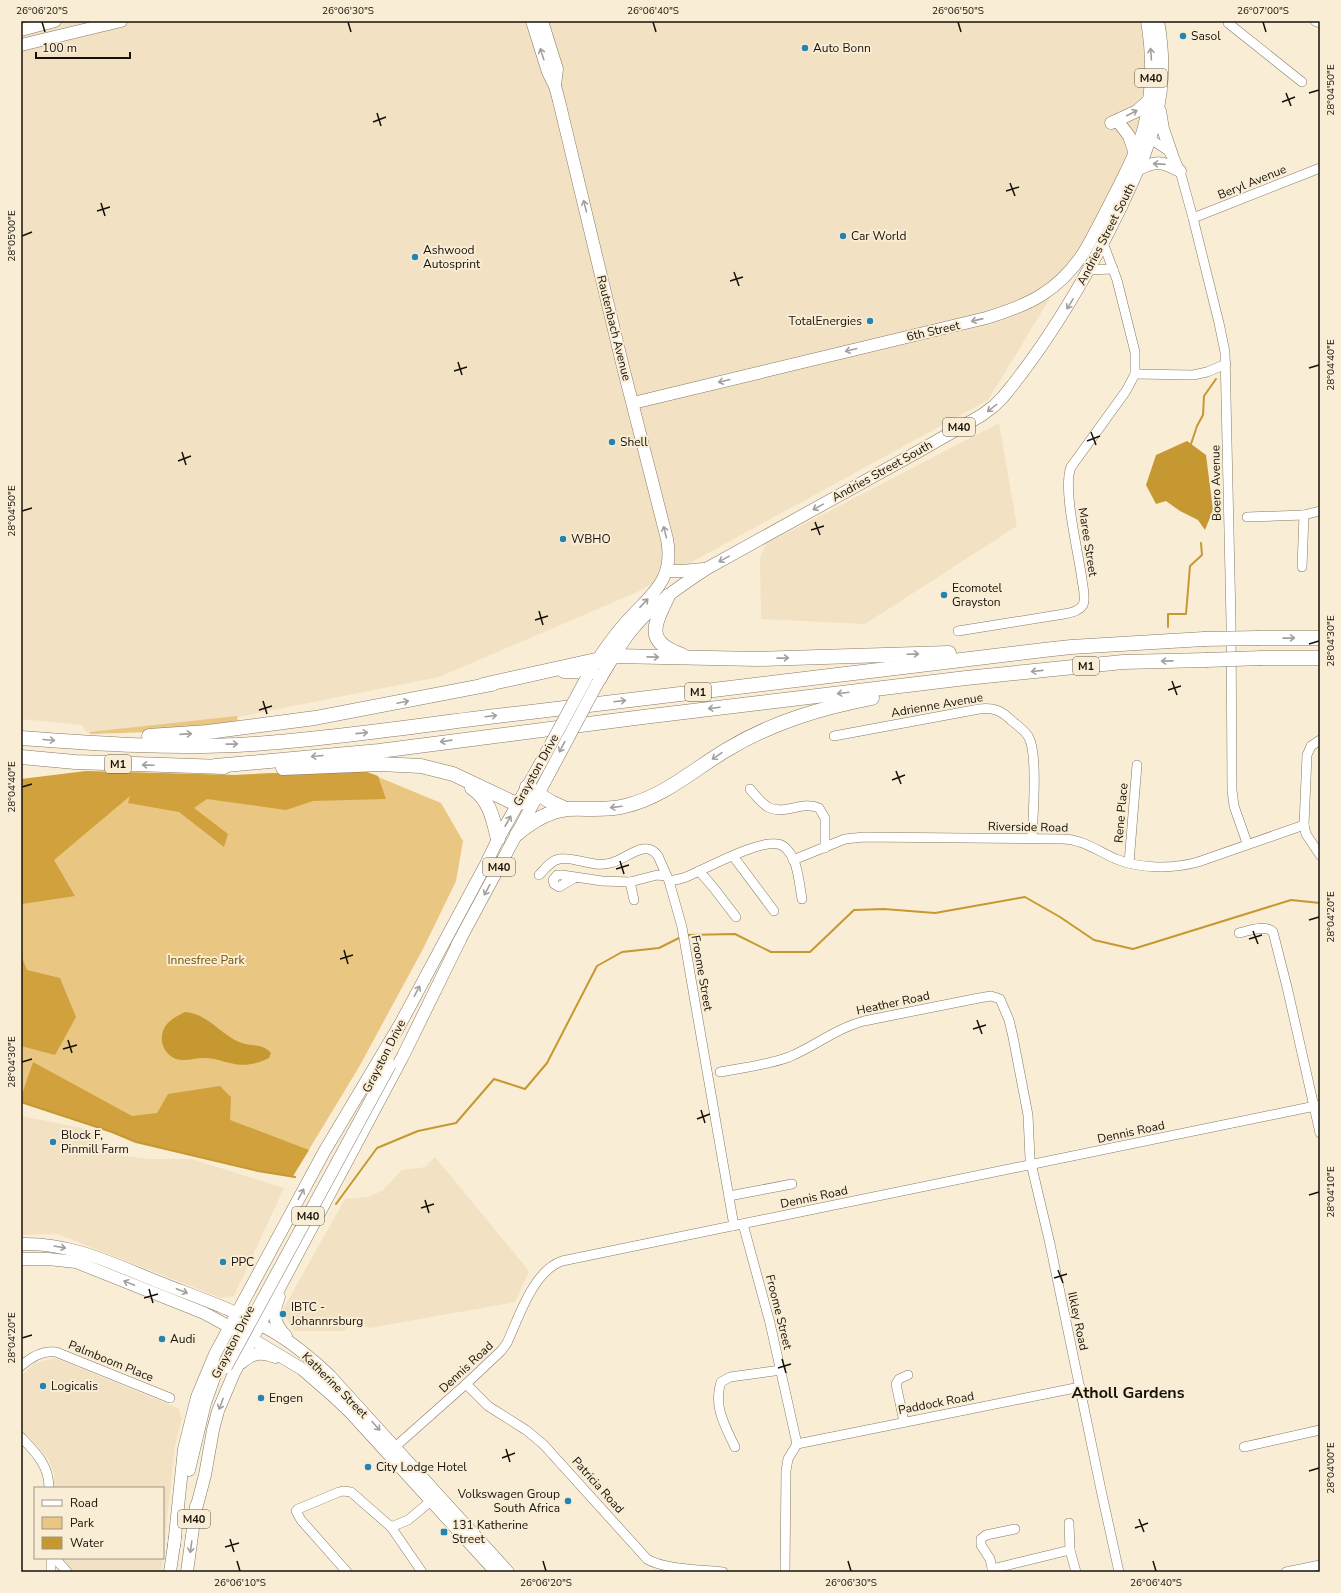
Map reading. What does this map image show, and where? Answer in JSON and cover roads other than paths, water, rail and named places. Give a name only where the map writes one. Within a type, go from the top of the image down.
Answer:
[{"type":"highway","points":[[668,596],[656,621],[656,635],[661,644],[668,650],[692,658]]},
{"type":"highway","name":"M1","points":[[21,738],[77,742],[186,745],[253,744],[368,732],[1044,650],[1204,639],[1320,638]]},
{"type":"highway","points":[[483,685],[614,656],[804,658],[1044,650]]},
{"type":"highway","name":"M1","points":[[21,757],[75,762],[215,766],[379,751],[966,678],[1123,662],[1320,658]]},
{"type":"highway","points":[[77,742],[208,732],[274,724],[351,712],[555,671],[570,670],[593,678]]},
{"type":"highway","points":[[517,834],[539,818],[566,809],[615,808],[649,798],[747,738],[776,724],[807,713],[824,708],[966,678]]},
{"type":"highway","points":[[215,766],[267,769],[380,764],[421,766],[454,774],[512,802],[518,803],[525,801],[532,790],[566,809]]},
{"type":"highway","points":[[421,766],[461,781],[484,797],[491,811],[498,839]]},
{"type":"main road","points":[[21,30],[55,21]]},
{"type":"main road","points":[[21,45],[121,21]]},
{"type":"main road","points":[[532,21],[548,72],[555,86]]},
{"type":"main road","points":[[542,21],[556,69],[555,86]]},
{"type":"main road","name":"M40","points":[[1147,21],[1152,61],[1154,102]]},
{"type":"main road","name":"M40","points":[[1146,136],[1163,55],[1158,21]]},
{"type":"main road","name":"Rautenbach Avenue","points":[[555,86],[669,549],[667,571]]},
{"type":"main road","points":[[1135,154],[1129,136],[1116,123],[1154,102],[1172,155]]},
{"type":"main road","name":"6th Street","points":[[633,403],[986,318],[1014,309],[1029,302],[1056,286],[1074,268],[1092,239],[1135,154],[1146,136]]},
{"type":"main road","name":"Andries Street South","points":[[668,596],[706,569],[921,450],[994,406],[1012,386],[1054,328],[1074,297],[1103,243],[1139,169],[1146,136]]},
{"type":"main road","points":[[1139,169],[1158,162],[1164,163],[1180,171]]},
{"type":"main road","points":[[667,571],[682,572],[706,569]]},
{"type":"main road","name":"Grayston Drive","points":[[187,1572],[195,1513],[194,1466],[208,1414],[226,1367],[517,834],[532,790],[593,678],[598,659],[625,623],[655,591],[663,580],[667,571]]},
{"type":"main road","name":"Grayston Drive","points":[[593,678],[614,656],[633,629],[651,610],[668,596]]},
{"type":"main road","name":"Grayston Drive","points":[[170,1572],[174,1546],[194,1466],[205,1403],[219,1364],[354,1117],[399,1026],[518,803]]},
{"type":"main road","points":[[195,1513],[205,1475],[213,1430],[222,1400],[236,1368],[403,1056],[460,940]]},
{"type":"main road","points":[[174,1546],[184,1449],[197,1397],[215,1354],[324,1152],[399,1026]]},
{"type":"main road","points":[[304,1239],[278,1298],[274,1314],[276,1323],[280,1330],[304,1353]]},
{"type":"main road","name":"Katherine Street","points":[[21,1244],[48,1245],[82,1252],[213,1303],[277,1334],[304,1353],[330,1376],[508,1572]]},
{"type":"main road","name":"Katherine Street","points":[[21,1259],[60,1259],[81,1264],[204,1313],[252,1339],[291,1363],[313,1378],[332,1395],[496,1572]]},
{"type":"main road","points":[[213,1303],[226,1304],[235,1302],[249,1292]]},
{"type":"main road","points":[[204,1313],[212,1321],[218,1334],[215,1354]]},
{"type":"main road","points":[[236,1368],[252,1355],[259,1353],[269,1354],[291,1363]]},
{"type":"street","points":[[1315,21],[1320,23]]},
{"type":"street","points":[[1229,22],[1302,82]]},
{"type":"street","name":"Boero Avenue","points":[[1146,136],[1162,146],[1172,155],[1180,171],[1220,323],[1226,364],[1231,621],[1232,790],[1234,806],[1247,843]]},
{"type":"street","name":"Beryl Avenue","points":[[1193,218],[1320,168]]},
{"type":"street","points":[[1103,243],[1113,269],[1134,352],[1135,374],[1193,375],[1207,372],[1226,364]]},
{"type":"street","points":[[1088,270],[1113,269]]},
{"type":"street","name":"Maree Street","points":[[958,630],[1058,616],[1071,613],[1081,607],[1084,602],[1084,590],[1069,496],[1069,472],[1071,467],[1119,402],[1132,382],[1135,374]]},
{"type":"street","points":[[1247,517],[1304,515],[1320,511]]},
{"type":"street","points":[[1302,567],[1304,515]]},
{"type":"street","name":"Adrienne Avenue","points":[[834,736],[979,709],[993,708],[1002,712],[1028,735],[1033,745],[1032,838]]},
{"type":"street","points":[[1320,740],[1310,746],[1307,755],[1304,825],[1306,834],[1320,855]]},
{"type":"street","name":"Rene Place","points":[[1129,863],[1137,765]]},
{"type":"street","points":[[750,789],[766,806],[773,809],[778,810],[806,805],[819,808],[825,818],[824,848]]},
{"type":"street","name":"Riverside Road","points":[[793,860],[845,839],[864,837],[1032,838],[1076,840],[1129,863],[1170,867],[1186,865],[1247,843],[1304,825]]},
{"type":"street","points":[[576,877],[602,881],[630,882],[657,875],[668,878],[682,878],[719,860],[760,846],[777,843],[784,846],[793,860],[797,871],[802,899]]},
{"type":"street","name":"Froome Street","points":[[539,875],[550,863],[556,860],[562,859],[604,865],[622,860],[639,849],[647,848],[656,853],[668,878],[682,927],[729,1196],[765,1305],[797,1444]]},
{"type":"street","points":[[733,856],[774,911]]},
{"type":"street","points":[[699,871],[736,917]]},
{"type":"street","points":[[630,882],[634,900]]},
{"type":"street","points":[[1239,933],[1265,928],[1271,930],[1317,1106],[1320,1133]]},
{"type":"street","name":"Heather Road","points":[[720,1072],[782,1059],[850,1026],[864,1021],[986,997],[998,998],[1004,1005]]},
{"type":"street","name":"Ilkley Road","points":[[1004,1005],[1012,1032],[1028,1115],[1032,1165],[1119,1572]]},
{"type":"street","name":"Dennis Road","points":[[395,1447],[504,1348],[539,1278],[545,1271],[556,1263],[571,1258],[653,1241],[739,1225],[1317,1106]]},
{"type":"street","points":[[729,1196],[792,1184]]},
{"type":"street","name":"Palmboom Place","points":[[21,1366],[40,1353],[51,1351],[56,1352],[170,1398]]},
{"type":"street","points":[[735,1447],[722,1419],[717,1393],[721,1382],[730,1377],[781,1370]]},
{"type":"street","points":[[904,1422],[896,1384],[899,1379],[908,1375]]},
{"type":"street","name":"Patricia Road","points":[[466,1384],[488,1406],[526,1430],[544,1444],[649,1560],[676,1567],[723,1572]]},
{"type":"street","name":"Paddock Road","points":[[797,1444],[1080,1387]]},
{"type":"street","points":[[1244,1447],[1320,1430]]},
{"type":"street","points":[[21,1437],[40,1458],[46,1468],[49,1476],[50,1487]]},
{"type":"street","points":[[785,1572],[786,1471],[788,1459],[797,1444]]},
{"type":"street","points":[[347,1572],[301,1520],[296,1510],[318,1499],[346,1491],[354,1494],[391,1527],[422,1572]]},
{"type":"street","points":[[391,1527],[408,1520],[431,1501]]},
{"type":"street","points":[[1069,1523],[1070,1550],[1076,1572]]},
{"type":"street","points":[[1015,1529],[986,1535],[980,1540],[981,1545],[990,1559],[993,1570],[1070,1550]]},
{"type":"street","points":[[51,1559],[51,1572]]},
{"type":"street","points":[[55,1559],[63,1571]]},
{"type":"street","points":[[1286,1572],[1320,1565]]},
{"type":"water","points":[[1187,441],[1206,455],[1213,510],[1205,530],[1198,520],[1180,511],[1166,501],[1156,504],[1146,485],[1156,455]]},
{"type":"water","points":[[185,1012],[200,1016],[239,1042],[260,1046],[268,1050],[271,1053],[269,1058],[260,1062],[240,1065],[211,1058],[183,1060],[171,1057],[164,1049],[162,1044],[162,1034],[169,1022]]},
{"type":"waterway","points":[[1191,444],[1197,426],[1203,415],[1204,396],[1216,379]]},
{"type":"waterway","points":[[1168,627],[1168,614],[1186,614],[1190,566],[1202,555],[1201,543]]},
{"type":"waterway","points":[[685,935],[735,934],[771,952],[810,952],[854,910],[884,909],[935,913],[1025,897],[1060,917],[1094,940],[1133,949],[1291,900],[1320,903]]},
{"type":"waterway","points":[[336,1204],[377,1148],[418,1131],[456,1123],[494,1079],[525,1089],[547,1063],[597,966],[622,952],[659,948],[681,937]]},
{"type":"waterway","points":[[21,1102],[112,1132],[136,1142],[258,1171],[295,1177]]},
{"type":"place","name":"Sasol","points":[[1183,36]]},
{"type":"place","name":"Auto Bonn","points":[[805,48]]},
{"type":"place","name":"Car World","points":[[843,236]]},
{"type":"place","name":"Ashwood Autosprint","points":[[415,257]]},
{"type":"place","name":"TotalEnergies","points":[[870,321]]},
{"type":"place","name":"Shell","points":[[612,442]]},
{"type":"place","name":"WBHO","points":[[563,539]]},
{"type":"place","name":"Ecomotel Grayston","points":[[944,595]]},
{"type":"place","name":"Block F, Pinmill Farm","points":[[53,1142]]},
{"type":"place","name":"PPC","points":[[223,1262]]},
{"type":"place","name":"IBTC - Johannrsburg","points":[[283,1314]]},
{"type":"place","name":"Audi","points":[[162,1339]]},
{"type":"place","name":"Logicalis","points":[[43,1386]]},
{"type":"place","name":"Engen","points":[[261,1398]]},
{"type":"place","name":"City Lodge Hotel","points":[[368,1467]]},
{"type":"place","name":"Volkswagen Group South Africa","points":[[568,1501]]},
{"type":"place","name":"131 Katherine Street","points":[[444,1532]]},
{"type":"district","name":"Atholl Gardens","points":[[1128,1392]]},
{"type":"park label","name":"Innesfree Park","points":[[206,960]]}]
